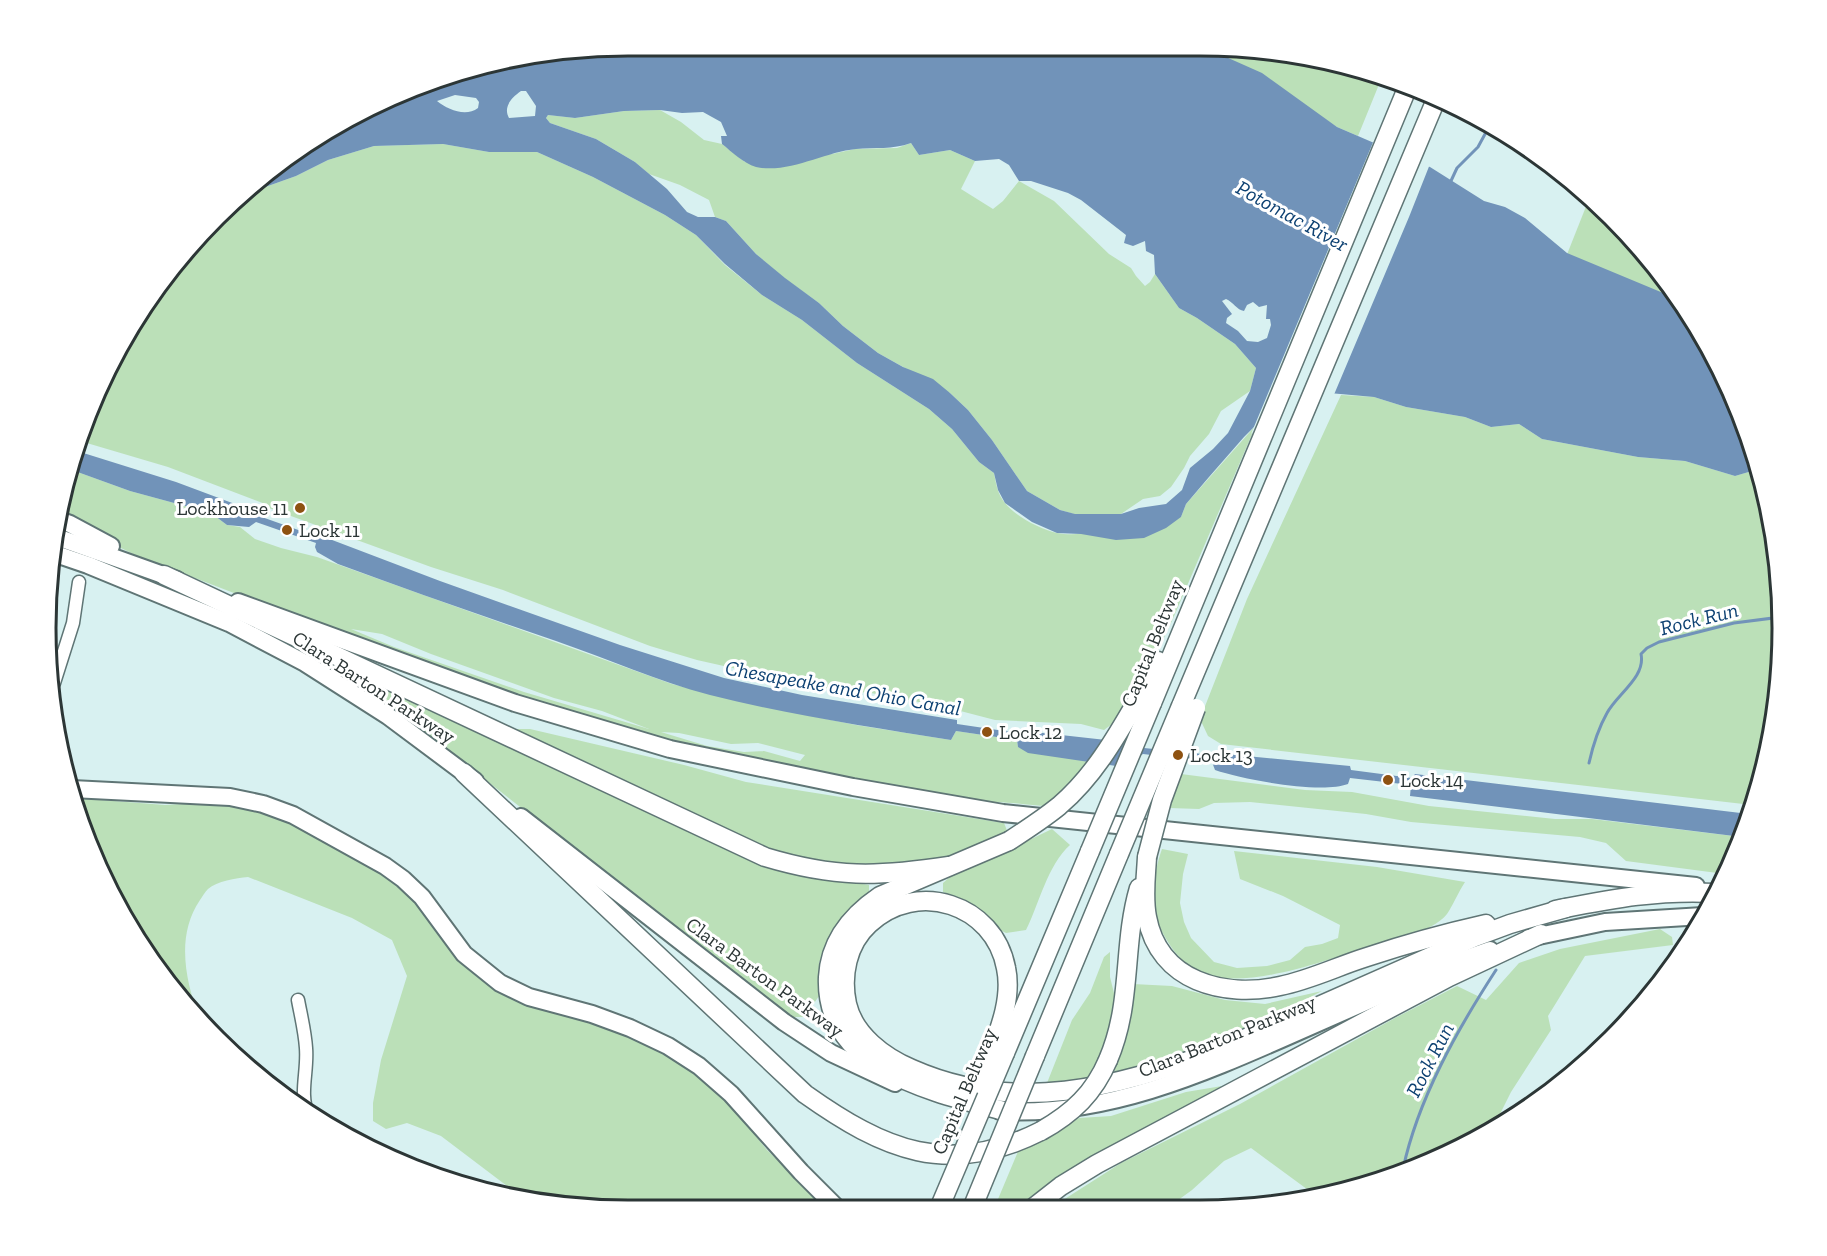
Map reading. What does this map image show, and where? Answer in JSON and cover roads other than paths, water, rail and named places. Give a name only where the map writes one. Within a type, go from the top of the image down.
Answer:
[{"type":"highway","name":"Capital Beltway","points":[[941,1200],[998,1053],[1090,851],[1144,702],[1207,567],[1405,94]]},
{"type":"highway","points":[[975,1200],[1119,854],[1188,707],[1236,579],[1433,106]]},
{"type":"highway","points":[[164,575],[765,857],[809,869],[853,875],[900,873],[949,866]]},
{"type":"highway","points":[[1008,1112],[935,1092],[874,1063],[856,1050],[843,1035],[831,1006],[828,990],[832,954],[840,935],[851,919],[880,896],[1009,841],[1037,822],[1079,786],[1144,702]]},
{"type":"highway","points":[[464,772],[804,1094],[854,1126],[901,1147],[923,1153],[972,1154],[998,1149],[1041,1131],[1059,1119],[1086,1097],[1096,1084],[1108,1060],[1122,1022],[1135,901],[1188,707]]},
{"type":"highway","points":[[1147,857],[1145,900],[1147,917],[1158,947],[1175,966],[1195,981],[1210,987],[1229,990],[1246,991],[1283,986],[1416,941],[1499,921],[1613,898],[1657,892],[1706,892]]},
{"type":"highway","points":[[998,1053],[1005,1007],[1007,970],[1004,956],[987,926],[958,907],[940,902],[919,901],[901,905],[868,924],[848,956],[845,983],[849,1010],[869,1042],[901,1064],[939,1079],[985,1090],[1034,1094],[1099,1086],[1137,1078],[1217,1051],[1475,937],[1566,908]]},
{"type":"highway","points":[[1043,1200],[1097,1164],[1449,977],[1540,934]]},
{"type":"main road","points":[[66,522],[164,575]]},
{"type":"main road","name":"Clara Barton Parkway","points":[[63,539],[515,703],[670,749],[853,787],[1003,813],[1709,887]]},
{"type":"main road","name":"Clara Barton Parkway","points":[[60,555],[228,623],[305,663],[388,716],[464,772],[784,1022],[831,1053],[893,1082],[933,1097],[983,1110],[1008,1112],[1080,1106],[1130,1097],[1178,1082],[1238,1058],[1456,962],[1502,945],[1540,934],[1605,922],[1694,916]]},
{"type":"main road","points":[[79,789],[230,797],[263,804],[293,815],[385,866],[403,879],[422,897],[464,954],[500,983],[529,997],[592,1014],[630,1028],[668,1046],[699,1066],[731,1094],[829,1200]]},
{"type":"street","points":[[58,672],[73,623],[79,582]]},
{"type":"street","points":[[298,1000],[306,1048],[303,1099]]},
{"type":"water","name":"Potomac River","points":[[628,56],[1225,57],[1262,73],[1337,127],[1430,167],[1484,201],[1505,207],[1525,218],[1567,253],[1663,293],[1695,342],[1712,375],[1728,409],[1749,472],[1735,476],[1685,461],[1638,457],[1542,439],[1519,424],[1491,427],[1465,417],[1406,407],[1374,397],[1329,393],[1301,398],[1272,409],[1244,437],[1186,504],[1181,517],[1166,528],[1144,538],[1116,540],[1081,534],[1057,533],[1032,522],[1005,503],[998,490],[994,473],[979,462],[952,429],[929,409],[857,363],[802,320],[762,295],[725,264],[696,235],[665,215],[593,177],[537,152],[489,152],[443,144],[374,146],[328,160],[296,176],[263,188],[310,152],[342,132],[409,99],[480,75],[553,60]],"holes":[[[521,91],[526,91],[536,106],[535,116],[509,118],[508,106]],[[455,95],[476,98],[479,102],[478,108],[463,112],[452,110],[437,101]],[[660,110],[682,113],[703,112],[721,122],[727,136],[721,136],[722,144],[742,160],[756,167],[781,168],[844,151],[911,143],[919,155],[950,150],[975,161],[999,159],[1009,165],[1019,181],[1031,181],[1068,193],[1081,200],[1126,235],[1124,243],[1133,246],[1145,241],[1146,251],[1154,255],[1155,274],[1179,308],[1235,344],[1256,368],[1250,391],[1228,433],[1190,468],[1182,490],[1166,504],[1139,508],[1121,514],[1075,514],[1060,510],[1027,491],[992,440],[968,410],[950,393],[933,379],[903,367],[878,353],[756,254],[726,221],[715,217],[698,217],[687,212],[667,189],[635,162],[596,139],[550,123],[546,118],[548,115],[575,118],[624,111]],[[1226,299],[1244,311],[1247,305],[1253,302],[1259,307],[1267,305],[1266,319],[1270,319],[1271,325],[1267,338],[1258,342],[1247,341],[1226,323],[1227,318],[1232,314],[1222,301]]]},
{"type":"water","points":[[83,453],[176,482],[259,513],[259,516],[318,537],[319,535],[620,645],[724,678],[802,695],[957,720],[957,724],[1018,733],[1025,731],[1142,744],[1144,748],[1212,755],[1215,753],[1350,766],[1351,770],[1412,778],[1415,774],[1741,813],[1732,836],[1410,796],[1411,785],[1350,778],[1348,784],[1336,787],[1302,787],[1244,778],[1215,770],[1212,762],[1143,754],[1123,767],[1028,753],[1018,747],[1017,740],[956,731],[951,740],[770,709],[671,683],[365,574],[338,564],[317,552],[316,543],[256,522],[249,527],[227,525],[211,513],[130,491],[77,472]]},
{"type":"waterway","points":[[1450,183],[1457,168],[1478,147],[1486,133]]},
{"type":"waterway","name":"Rock Run","points":[[1589,763],[1604,719],[1635,678],[1639,670],[1641,654],[1647,648],[1659,642],[1734,623],[1771,618]]},
{"type":"waterway","name":"Rock Run","points":[[1405,1162],[1418,1117],[1440,1066],[1496,970]]},
{"type":"place","name":"Lockhouse 11","points":[[300,508]]},
{"type":"place","name":"Lock 11","points":[[287,530]]},
{"type":"place","name":"Lock 12","points":[[987,732]]},
{"type":"place","name":"Lock 13","points":[[1178,755]]},
{"type":"place","name":"Lock 14","points":[[1388,780]]},
{"type":"water label","name":"Chesapeake and Ohio Canal","points":[[843,688]]}]
